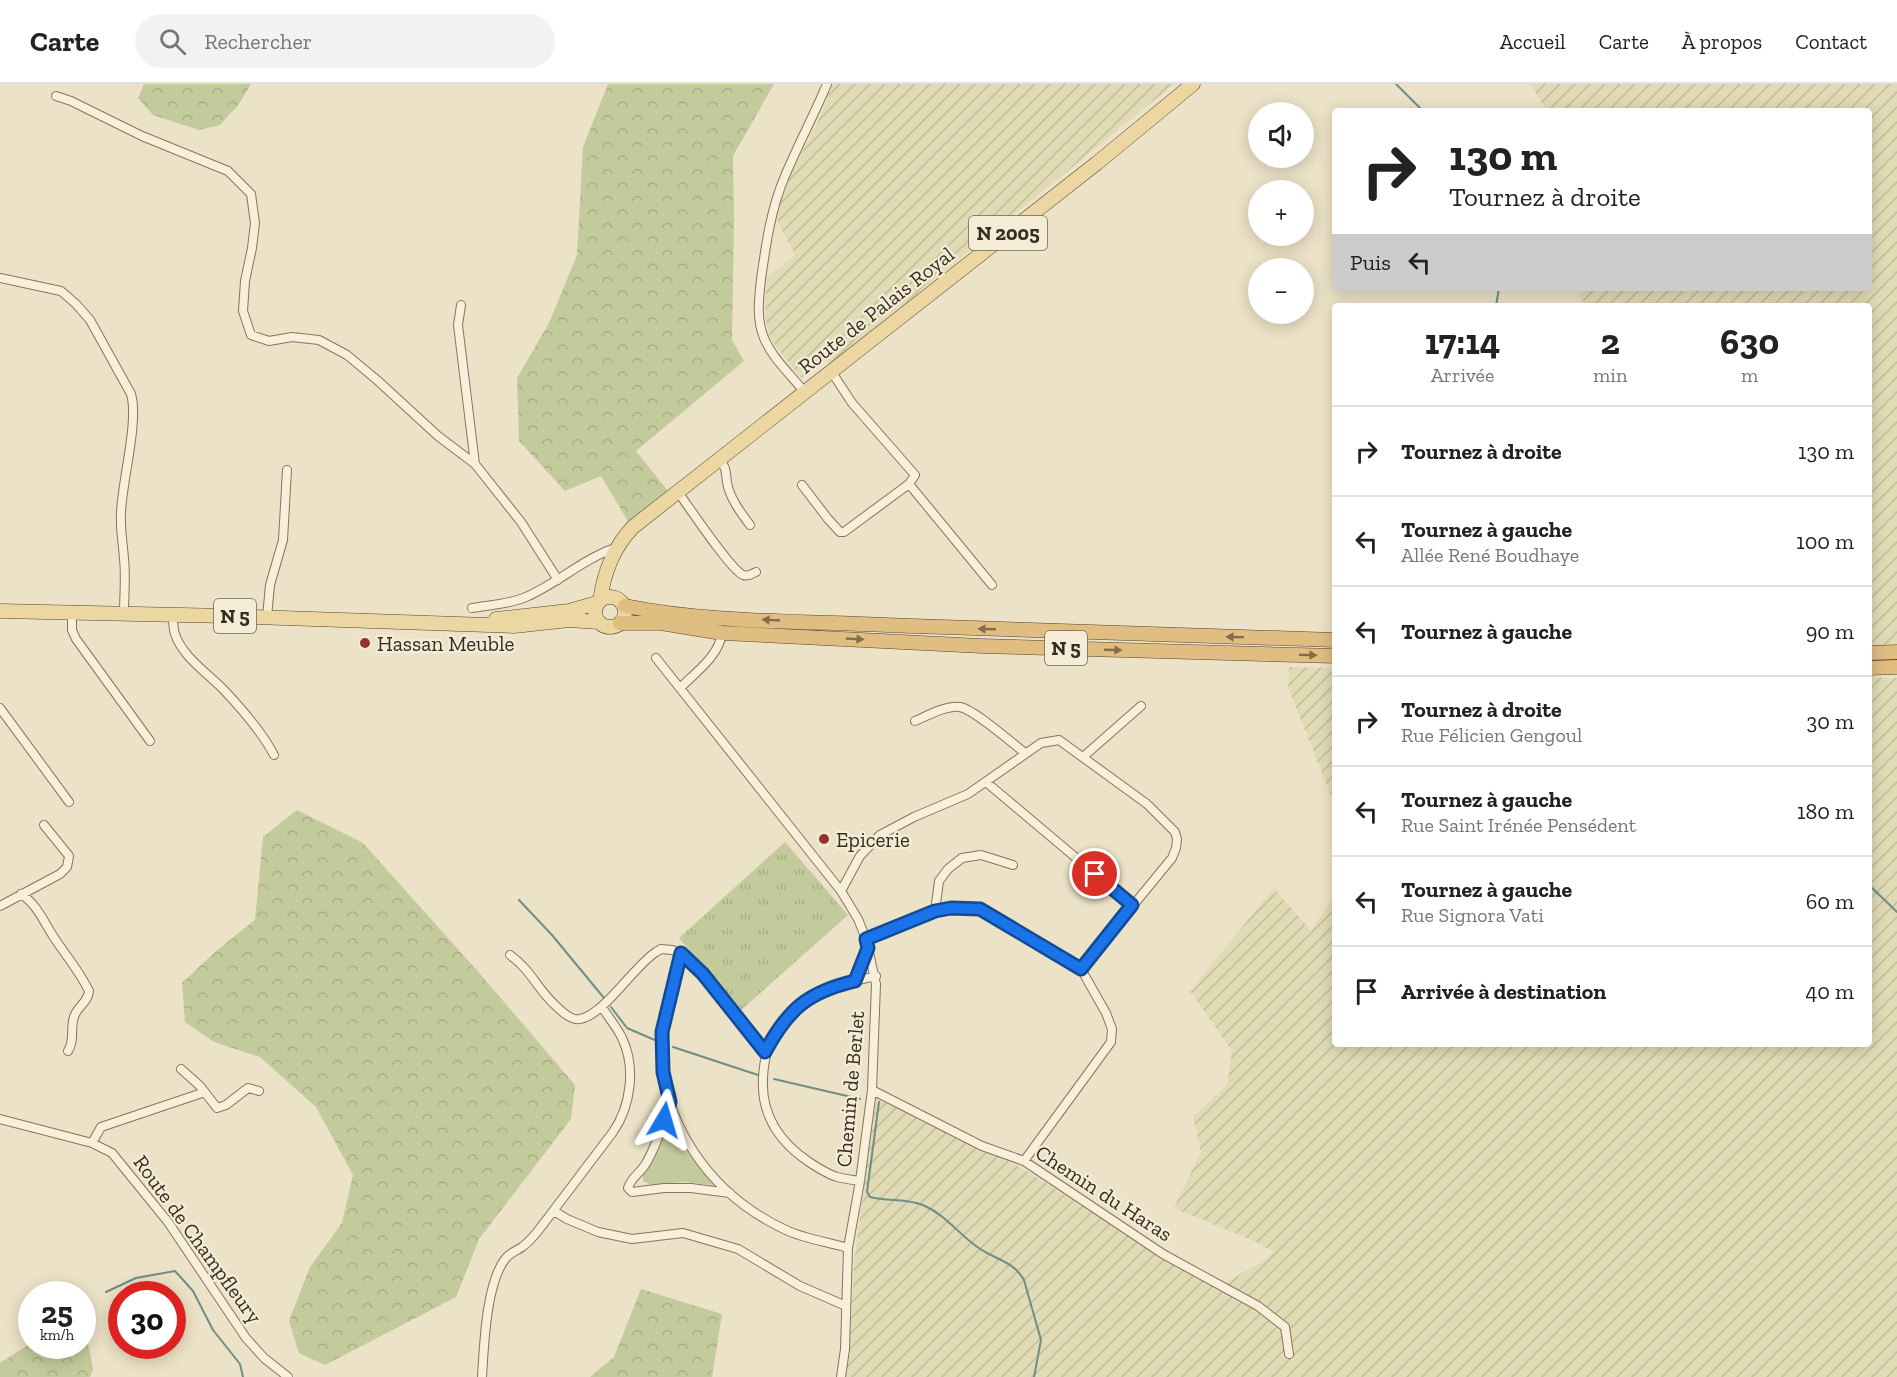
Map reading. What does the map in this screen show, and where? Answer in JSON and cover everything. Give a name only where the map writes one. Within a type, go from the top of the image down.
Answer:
[{"type":"highway","name":"N 5","points":[[621,602],[684,615],[1045,632],[1332,640]]},
{"type":"highway","points":[[684,615],[716,623],[722,633]]},
{"type":"highway","name":"N 5","points":[[620,623],[661,623],[722,633],[982,646],[1332,656]]},
{"type":"highway","points":[[1872,653],[1897,652]]},
{"type":"highway","points":[[1872,668],[1897,667]]},
{"type":"main road","name":"Route de Palais Royal","points":[[598,602],[615,548],[633,527],[1097,163],[1193,84]]},
{"type":"main road","points":[[615,548],[612,572],[625,616],[620,623]]},
{"type":"main road","name":"N 5","points":[[470,624],[569,611],[609,596],[621,602]]},
{"type":"main road","points":[[598,602],[595,613],[599,622]]},
{"type":"main road","name":"N 5","points":[[0,611],[514,626],[569,620],[599,622],[610,627],[620,623]]},
{"type":"street","points":[[805,393],[763,337],[758,303],[765,250],[784,178],[827,84]]},
{"type":"street","points":[[56,96],[142,136],[228,171],[251,194],[255,223],[245,281],[243,311],[251,335],[269,341],[292,337],[319,340],[346,355],[438,436],[475,464],[521,522],[558,580]]},
{"type":"street","points":[[0,278],[60,291],[76,304],[90,320],[131,394],[134,405],[132,429],[124,476],[121,514],[125,560],[124,614]]},
{"type":"street","points":[[461,305],[458,325],[475,464]]},
{"type":"street","points":[[802,485],[828,519],[840,532],[844,532],[909,484],[915,476],[852,403],[831,371]]},
{"type":"street","points":[[720,460],[727,470],[727,485],[730,494],[750,525]]},
{"type":"street","points":[[267,617],[270,585],[283,540],[287,470]]},
{"type":"street","points":[[909,484],[992,585]]},
{"type":"street","points":[[678,492],[734,568],[747,575],[756,572]]},
{"type":"street","points":[[472,608],[525,598],[558,580],[588,559],[615,548]]},
{"type":"street","points":[[72,613],[72,630],[76,639],[150,741]]},
{"type":"street","points":[[173,615],[174,632],[182,647],[228,695],[274,755]]},
{"type":"street","points":[[680,688],[714,654],[721,643],[722,633]]},
{"type":"street","name":"Chemin de Berlet","points":[[656,658],[841,891],[858,919],[876,976],[872,1090],[860,1181],[848,1248],[845,1349],[841,1377]]},
{"type":"street","points":[[1083,758],[1141,706]]},
{"type":"street","points":[[915,721],[948,708],[960,707],[975,715],[1025,753]]},
{"type":"street","points":[[0,708],[69,802]]},
{"type":"street","points":[[841,891],[860,856],[880,835],[914,817],[968,794],[1041,742],[1059,740],[1147,804],[1175,832],[1177,839],[1172,858],[1081,969]]},
{"type":"street","points":[[986,782],[1132,905]]},
{"type":"street","points":[[0,906],[60,874],[67,867],[69,862],[66,851],[44,825]]},
{"type":"street","points":[[935,911],[939,881],[948,869],[962,858],[981,855],[1013,865]]},
{"type":"street","points":[[21,894],[40,914],[75,965],[88,991],[86,1001],[75,1013],[73,1039],[68,1051]]},
{"type":"street","points":[[855,981],[867,943],[935,911],[951,908],[980,909],[1081,969],[1106,1013],[1112,1029],[1111,1042],[1024,1161]]},
{"type":"street","points":[[510,955],[528,970],[548,998],[567,1015],[580,1019],[602,1007],[651,956],[661,949],[681,953],[703,974],[765,1052]]},
{"type":"street","points":[[681,953],[662,1032],[663,1072],[678,1127],[693,1153],[719,1185],[753,1212],[788,1231],[848,1248]]},
{"type":"street","points":[[860,1181],[837,1177],[820,1169],[793,1150],[775,1130],[762,1095],[765,1052],[775,1034],[802,1004],[824,990],[876,976]]},
{"type":"street","points":[[482,1377],[490,1299],[495,1278],[508,1256],[531,1239],[554,1211],[618,1125],[630,1079],[629,1059],[622,1038],[602,1007]]},
{"type":"street","points":[[181,1070],[200,1086],[217,1108],[244,1090],[254,1088],[259,1090]]},
{"type":"street","name":"Chemin du Haras","points":[[872,1090],[982,1146],[1024,1161],[1164,1254],[1258,1306],[1285,1327],[1289,1354]]},
{"type":"street","points":[[92,1143],[101,1127],[205,1092]]},
{"type":"street","points":[[670,1102],[658,1137],[644,1166],[630,1182],[628,1188],[632,1192],[682,1188],[730,1194]]},
{"type":"street","name":"Route de Champfleury","points":[[0,1119],[92,1143],[102,1147],[119,1160],[168,1222],[246,1338],[264,1358],[288,1377]]},
{"type":"street","points":[[554,1211],[598,1232],[632,1239],[683,1233],[738,1249],[800,1286],[846,1306]]},
{"type":"shaded area","points":[[833,84],[1174,84],[830,365],[826,359],[801,378],[770,339],[765,316],[766,279],[795,255],[776,218],[788,178],[815,128]]},
{"type":"shaded area","points":[[1530,84],[1897,84],[1897,652],[1872,653],[1872,303],[1584,303],[1577,295],[1582,291],[1872,291],[1872,108],[1545,108]]},
{"type":"shaded area","points":[[1289,667],[1332,668],[1332,798],[1288,688]]},
{"type":"shaded area","points":[[1872,677],[1897,678],[1897,1377],[845,1377],[854,1262],[876,1097],[903,1108],[1027,1171],[1149,1249],[1217,1288],[1274,1252],[1256,1242],[1174,1208],[1201,1152],[1193,1117],[1227,1085],[1232,1051],[1190,991],[1274,888],[1311,931],[1332,899],[1332,1047],[1872,1047]]},
{"type":"green space","points":[[144,84],[251,84],[239,104],[220,125],[199,130],[153,115],[138,98]]},
{"type":"green space","points":[[608,84],[774,84],[733,156],[732,340],[744,361],[636,451],[668,491],[629,523],[601,476],[565,491],[519,441],[517,378],[549,323],[577,255],[583,147]]},
{"type":"green space","points":[[297,810],[363,843],[575,1085],[571,1119],[479,1239],[456,1297],[325,1365],[299,1353],[289,1321],[310,1267],[342,1223],[353,1175],[316,1107],[260,1057],[214,1042],[185,1022],[182,983],[216,951],[255,920],[263,837]]},
{"type":"green space","points":[[785,842],[848,915],[740,1011],[679,938]]},
{"type":"green space","points":[[672,1116],[683,1147],[714,1185],[683,1182],[651,1185],[643,1181],[643,1174],[657,1152]]},
{"type":"green space","points":[[641,1289],[722,1314],[712,1377],[590,1377],[614,1357]]},
{"type":"green space","points":[[18,1351],[18,1359],[91,1359],[93,1369],[90,1377],[0,1377],[0,1363]]},
{"type":"waterway","points":[[1396,84],[1420,108]]},
{"type":"waterway","points":[[1496,303],[1498,291]]},
{"type":"waterway","points":[[1872,888],[1897,912]]},
{"type":"waterway","points":[[519,900],[552,935],[604,998]]},
{"type":"waterway","points":[[611,1007],[627,1028],[657,1041]]},
{"type":"waterway","points":[[673,1047],[758,1075]]},
{"type":"waterway","points":[[774,1079],[860,1099]]},
{"type":"waterway","points":[[879,1102],[867,1192],[870,1197],[912,1202],[925,1206],[945,1219],[976,1246],[1019,1273],[1024,1280],[1041,1340],[1034,1377]]},
{"type":"waterway","points":[[106,1292],[136,1278],[175,1271],[193,1291],[213,1330],[240,1364],[243,1377]]},
{"type":"place","name":"Hassan Meuble","points":[[365,643]]},
{"type":"place","name":"Epicerie","points":[[824,839]]},
{"type":"route","points":[[664,1120],[670,1102],[663,1072],[662,1032],[681,953],[703,974],[765,1052],[786,1019],[802,1004],[817,993],[855,981],[868,948],[866,939],[935,911],[951,908],[980,909],[1081,969],[1132,905],[1095,874]]}]
